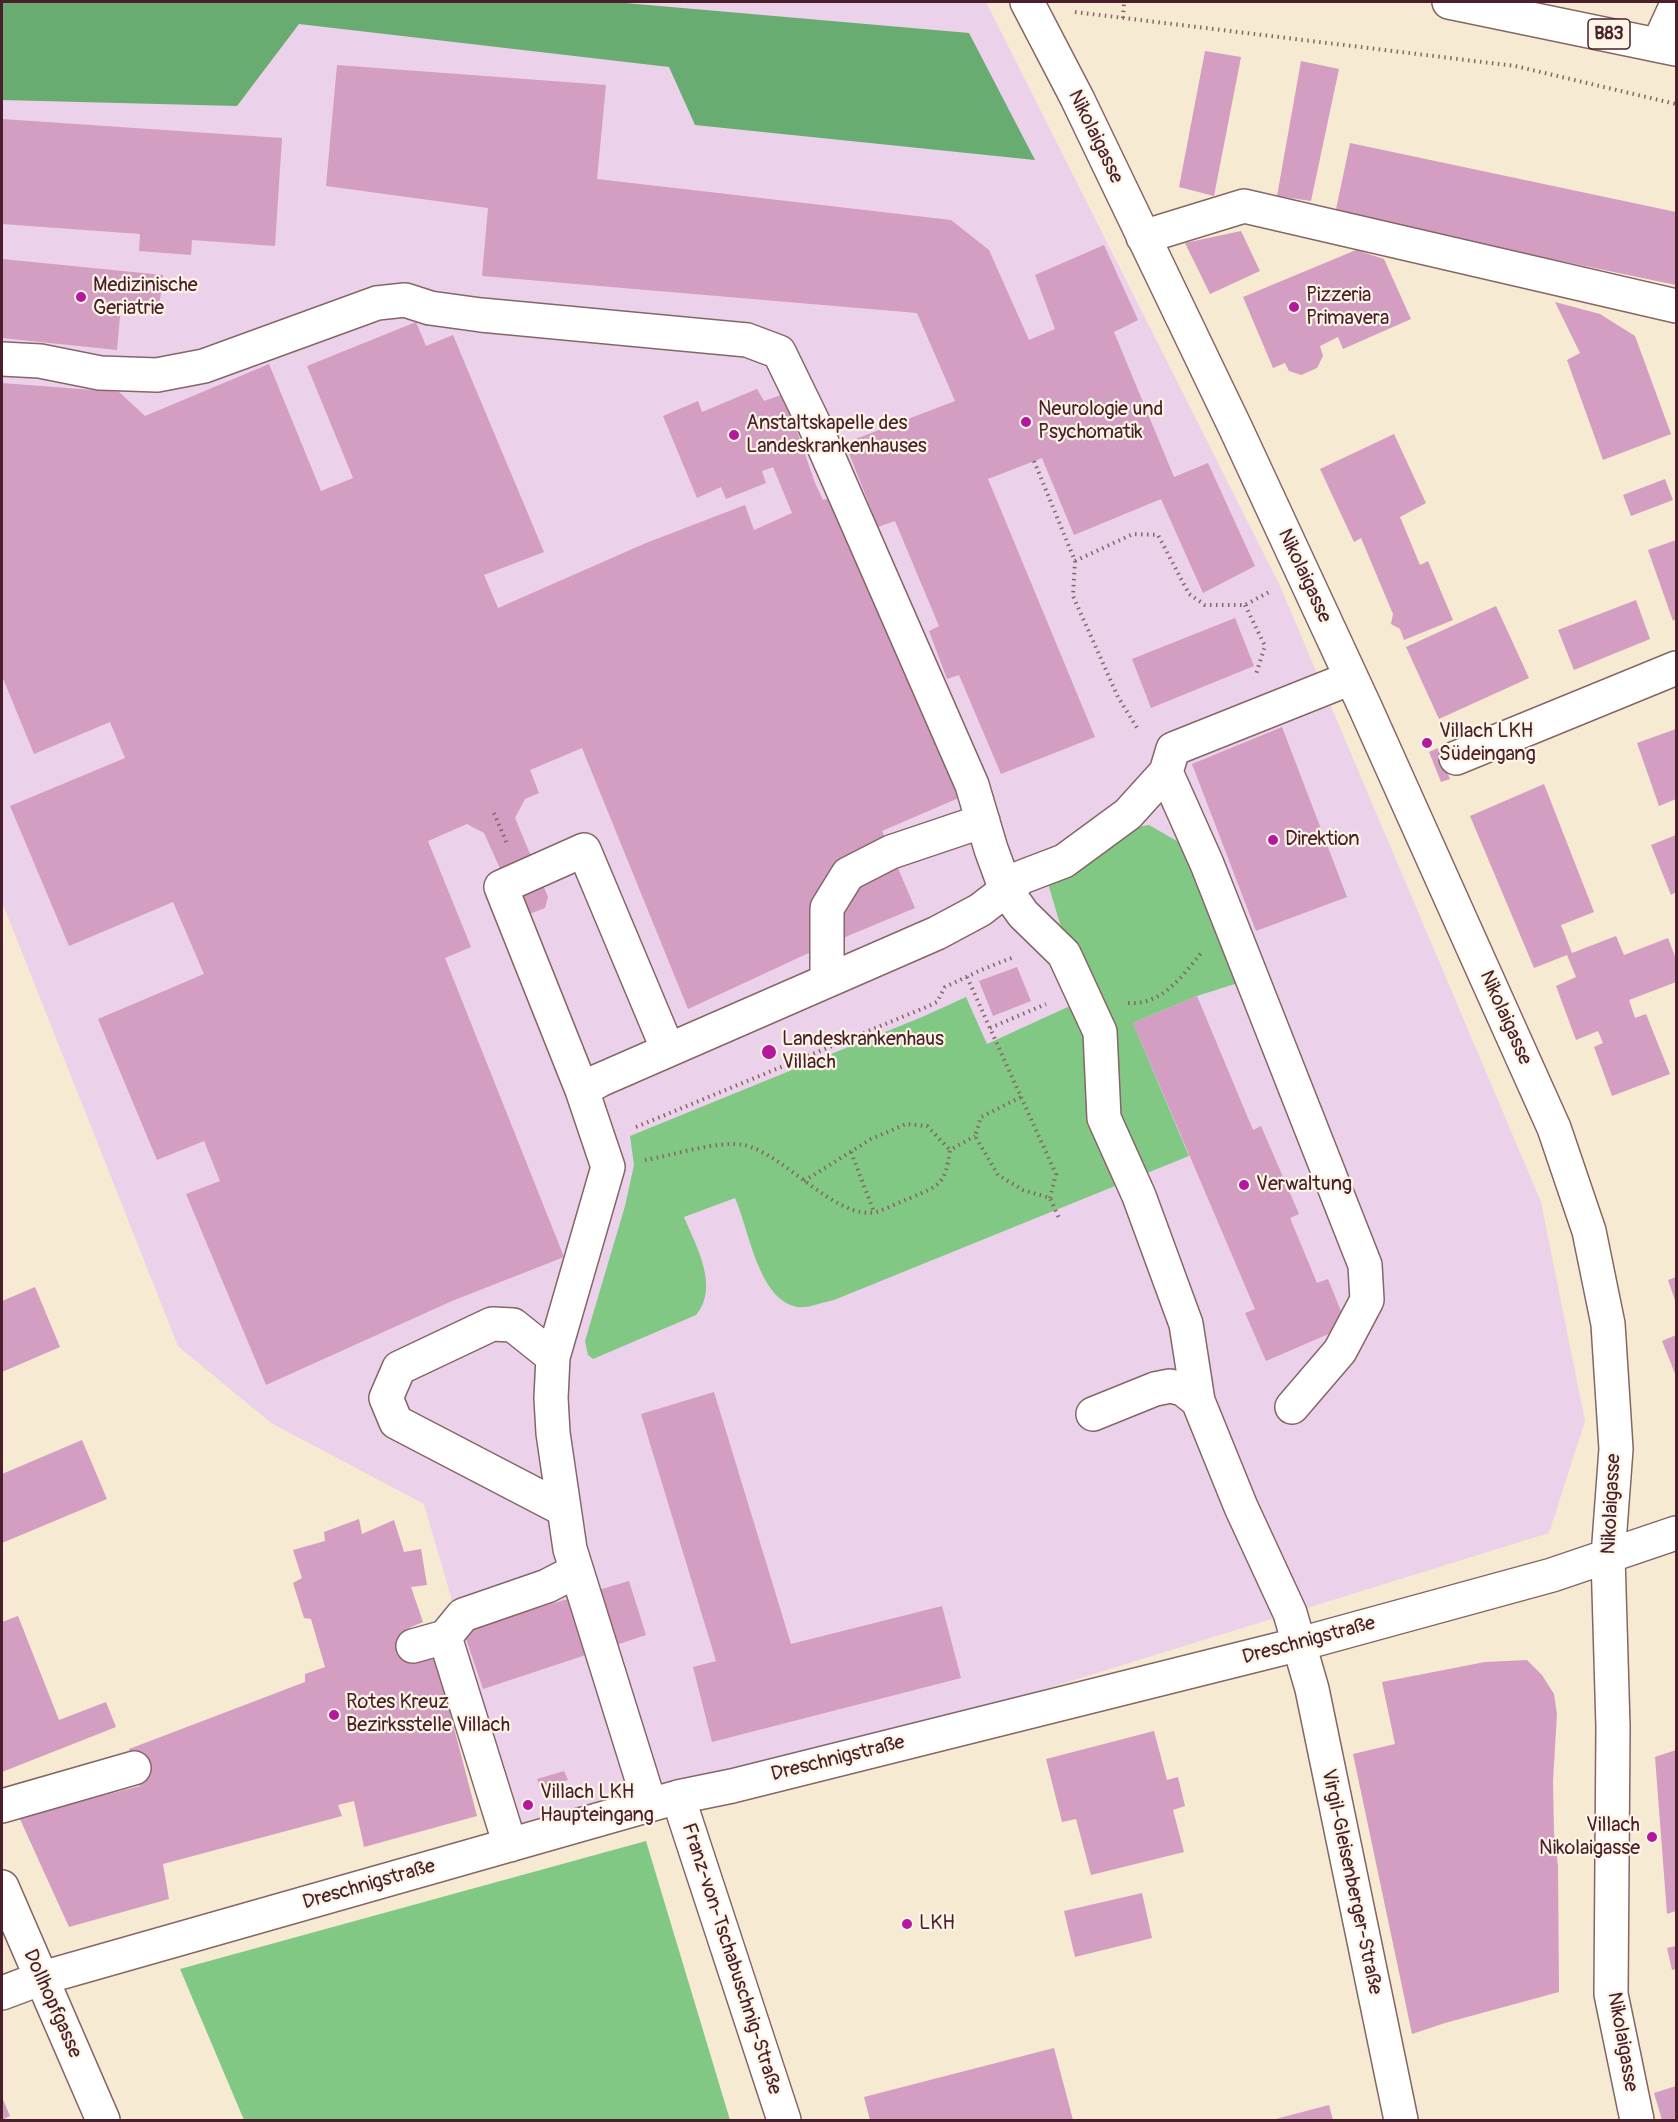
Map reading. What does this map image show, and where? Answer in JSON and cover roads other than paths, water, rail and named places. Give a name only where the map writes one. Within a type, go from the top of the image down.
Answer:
[{"type":"street","name":"Nikolaigasse","points":[[1027,2],[1077,98],[1236,429],[1351,678],[1554,1128],[1589,1231],[1608,1324],[1616,1449],[1608,1556],[1612,1726],[1611,1994],[1637,2121]]},
{"type":"street","name":"B83","points":[[1449,2],[1667,47]]},
{"type":"street","points":[[1667,47],[1677,6]]},
{"type":"street","points":[[1143,237],[1244,206],[1677,306]]},
{"type":"street","name":"Virgil-Gleisenberger-Straße","points":[[2,359],[40,361],[100,372],[157,375],[204,366],[377,303],[405,300],[430,308],[482,315],[747,340],[779,352],[814,424],[972,785],[1006,890],[1023,914],[1064,954],[1100,1032],[1104,1118],[1139,1196],[1186,1324],[1198,1401],[1241,1508],[1290,1613],[1300,1644],[1312,1689],[1401,2121]]},
{"type":"street","points":[[1456,758],[1677,668]]},
{"type":"street","points":[[582,1090],[937,933],[980,910],[1022,877],[1064,861],[1128,814],[1166,772],[1173,749],[1351,678]]},
{"type":"street","points":[[1166,772],[1207,864],[1365,1265],[1367,1300],[1340,1351],[1292,1407]]},
{"type":"street","points":[[827,981],[827,908],[848,874],[891,852],[983,821]]},
{"type":"street","name":"Franz-von-Tschabuschnig-Straße","points":[[668,1050],[584,850],[501,887],[582,1090],[608,1167],[553,1356],[551,1398],[553,1433],[563,1509],[576,1571],[784,2121]]},
{"type":"street","points":[[553,1356],[513,1326],[492,1324],[399,1368],[386,1398],[396,1422],[563,1509]]},
{"type":"street","points":[[1093,1414],[1155,1389],[1170,1386],[1183,1389],[1198,1401]]},
{"type":"street","name":"Dreschnigstraße","points":[[2,1993],[42,1978],[664,1801],[1300,1644],[1552,1575],[1677,1533]]},
{"type":"street","points":[[413,1646],[445,1637],[463,1615],[547,1586],[576,1571]]},
{"type":"street","points":[[445,1637],[510,1845]]},
{"type":"street","points":[[2,1806],[134,1768]]},
{"type":"street","name":"Dollhopfgasse","points":[[2,1887],[103,2121]]},
{"type":"place","name":"Medizinische Geriatrie","points":[[81,297]]},
{"type":"place","name":"Pizzeria Primavera","points":[[1294,307]]},
{"type":"place","name":"Neurologie und Psychomatik","points":[[1026,422]]},
{"type":"place","name":"Anstaltskapelle des Landeskrankenhauses","points":[[734,435]]},
{"type":"place","name":"Villach LKH Südeingang","points":[[1427,743]]},
{"type":"place","name":"Direktion","points":[[1273,840]]},
{"type":"place","name":"Landeskrankenhaus Villach","points":[[769,1052]]},
{"type":"place","name":"Verwaltung","points":[[1244,1185]]},
{"type":"place","name":"Rotes Kreuz Bezirksstelle Villach","points":[[334,1715]]},
{"type":"place","name":"Villach LKH Haupteingang","points":[[528,1805]]},
{"type":"place","name":"Villach Nikolaigasse","points":[[1652,1837]]},
{"type":"place","name":"LKH","points":[[907,1924]]}]
